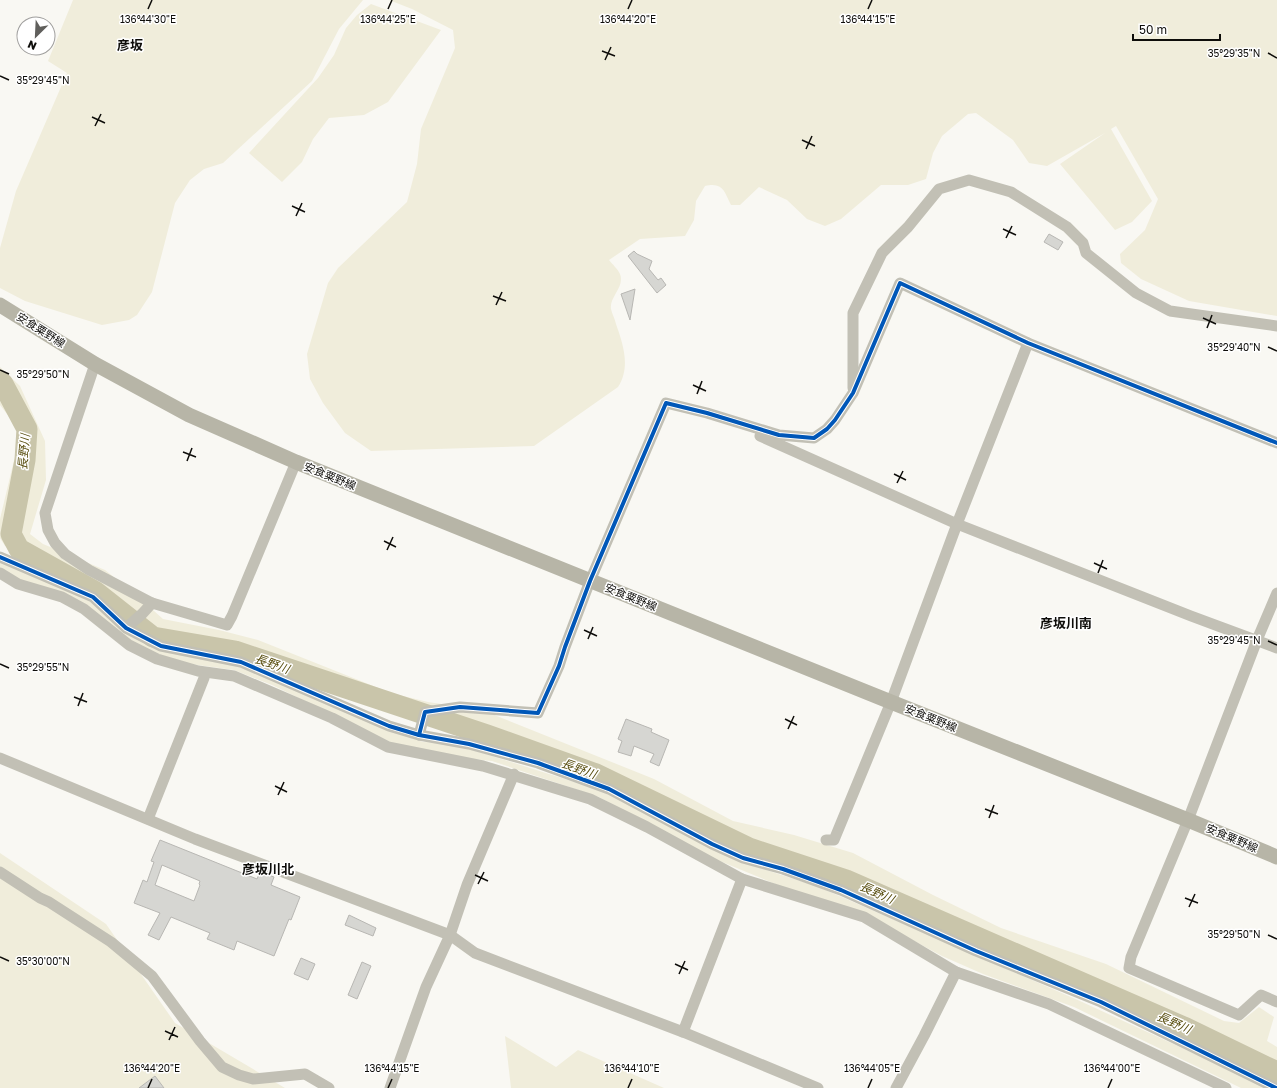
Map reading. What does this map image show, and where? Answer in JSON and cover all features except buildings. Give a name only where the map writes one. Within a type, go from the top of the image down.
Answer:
[{"type":"main road","name":"安食粟野線","points":[[0,305],[95,364],[189,416],[296,462],[1277,857]]},
{"type":"street","points":[[853,393],[853,313],[882,253],[908,228],[939,189],[969,180],[1011,192],[1067,227],[1083,243],[1086,253],[1136,293],[1170,311],[1277,326]]},
{"type":"street","points":[[420,733],[425,712],[460,707],[538,713],[559,666],[590,581],[666,403],[707,413],[779,435],[814,438],[835,420],[853,393],[900,284],[1028,343],[1277,443]]},
{"type":"street","points":[[826,840],[834,840],[890,702],[957,524],[1028,343]]},
{"type":"street","points":[[95,364],[45,513],[48,530],[55,543],[65,554],[90,570],[152,603],[226,625],[232,616],[296,462]]},
{"type":"street","points":[[707,413],[957,524],[1277,648]]},
{"type":"street","points":[[0,557],[93,597],[127,626],[161,646],[241,662],[388,726],[470,744],[538,763],[609,789],[712,844],[743,858],[783,869],[841,890],[976,951],[1101,1002],[1276,1088]]},
{"type":"street","points":[[0,573],[18,584],[62,597],[84,609],[129,645],[157,659],[198,671],[234,676],[332,718],[388,747],[483,766],[514,774],[590,799],[742,878],[864,917],[956,972],[1049,1004],[1226,1088]]},
{"type":"street","points":[[1277,593],[1257,640],[1188,820],[1131,957],[1129,968],[1239,1015],[1261,995],[1277,1002]]},
{"type":"street","points":[[127,626],[142,614],[152,603]]},
{"type":"street","points":[[148,819],[204,678]]},
{"type":"street","points":[[0,758],[195,839],[450,936],[475,953],[683,1032],[818,1088]]},
{"type":"street","points":[[390,1088],[426,986],[450,936],[467,885],[514,774]]},
{"type":"street","points":[[0,872],[110,942],[152,976],[200,1041],[222,1067],[253,1079],[305,1074],[329,1088]]},
{"type":"street","points":[[683,1032],[742,878]]},
{"type":"street","points":[[896,1088],[956,972]]},
{"type":"shaded area","points":[[73,0],[363,0],[339,29],[312,81],[223,163],[204,169],[190,180],[175,203],[152,292],[137,315],[129,320],[102,325],[25,301],[0,288],[0,248],[16,191],[67,73],[48,61],[50,56],[56,56],[56,41]]},
{"type":"shaded area","points":[[389,0],[1277,0],[1277,316],[1189,301],[1141,279],[1121,263],[1120,254],[1145,230],[1158,199],[1116,126],[1111,129],[1152,201],[1132,222],[1115,230],[1060,164],[1105,133],[1047,166],[1029,163],[1013,140],[976,113],[968,114],[942,136],[933,153],[926,179],[908,185],[881,185],[841,219],[825,226],[807,219],[787,200],[759,187],[740,205],[731,205],[722,189],[716,185],[705,186],[696,201],[694,220],[685,236],[640,239],[609,260],[619,272],[621,279],[619,288],[612,300],[611,309],[623,347],[625,364],[622,379],[618,387],[534,446],[371,451],[345,433],[323,403],[310,379],[307,354],[328,283],[338,268],[407,202],[417,164],[421,129],[455,48],[453,30],[412,9]]},
{"type":"shaded area","points":[[371,4],[441,30],[388,102],[364,115],[329,118],[313,139],[302,162],[282,182],[249,153],[318,78],[334,55],[346,28],[357,15]]},
{"type":"shaded area","points":[[0,367],[20,386],[45,441],[46,480],[30,534],[43,544],[105,570],[163,619],[219,630],[258,640],[391,693],[428,702],[482,710],[654,779],[733,821],[794,835],[853,853],[933,895],[1001,928],[1106,964],[1224,1021],[1239,1023],[1259,1007],[1274,1017],[1267,1041],[1277,1047],[1277,1071],[1194,1030],[843,873],[753,844],[631,785],[568,760],[487,731],[433,721],[391,711],[240,650],[194,641],[152,626],[108,596],[59,566],[5,546],[0,538],[0,519],[20,431],[0,405]]},
{"type":"shaded area","points":[[0,561],[86,597],[130,634],[240,665],[386,729],[423,742],[451,743],[606,792],[744,863],[816,886],[858,904],[1080,1001],[1269,1088],[1241,1088],[1074,1007],[983,974],[942,956],[877,921],[814,900],[698,852],[599,797],[492,761],[445,756],[394,744],[272,685],[234,670],[190,664],[162,657],[138,646],[114,629],[0,569]]},
{"type":"shaded area","points":[[0,853],[106,924],[175,1023],[285,1088],[0,1088]]},
{"type":"shaded area","points":[[505,1036],[556,1067],[578,1050],[664,1088],[511,1088]]},
{"type":"waterway","name":"長野川","points":[[0,381],[27,429],[25,460],[11,534],[19,549],[96,592],[153,637],[235,651],[487,735],[596,774],[749,848],[846,880],[1186,1028],[1277,1072]]},
{"type":"cycle path","points":[[419,735],[425,712],[460,707],[538,713],[559,666],[590,581],[666,403],[707,413],[779,435],[814,438],[827,429],[835,420],[853,393],[900,283],[1028,343],[1277,443]]},
{"type":"cycle path","points":[[0,557],[93,597],[126,628],[161,646],[241,662],[389,726],[419,735],[469,744],[538,763],[609,789],[712,844],[743,858],[783,869],[841,890],[976,951],[1101,1002],[1276,1088]]},
{"type":"district","name":"彦坂","points":[[130,45]]},
{"type":"district","name":"彦坂川南","points":[[1066,623]]},
{"type":"district","name":"彦坂川北","points":[[268,869]]}]
